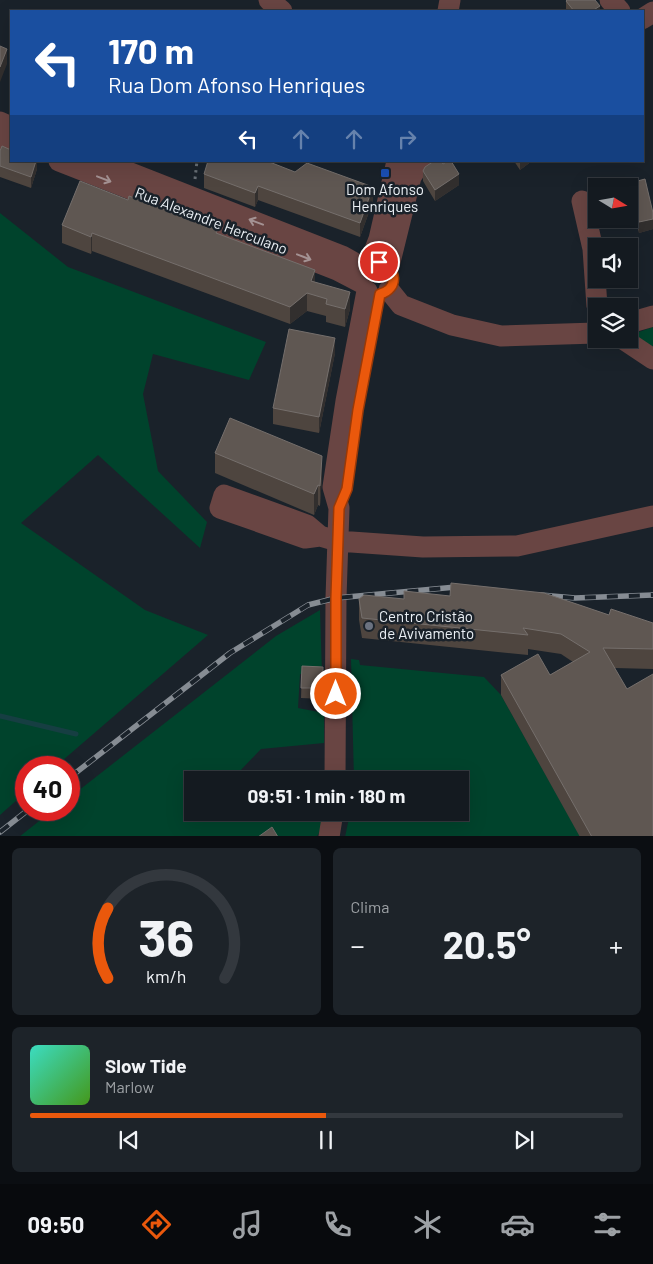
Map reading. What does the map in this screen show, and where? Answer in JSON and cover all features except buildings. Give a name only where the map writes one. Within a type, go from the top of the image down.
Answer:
[{"type":"street","points":[[269,0],[281,10]]},
{"type":"street","points":[[610,0],[619,10]]},
{"type":"street","name":"Rua Alexandre Herculano","points":[[62,162],[338,270],[374,280]]},
{"type":"street","name":"Rua Alexandre Herculano","points":[[103,162],[342,256],[374,280]]},
{"type":"street","points":[[335,771],[336,598],[329,538],[347,489],[379,238],[397,162]]},
{"type":"street","points":[[374,280],[411,177],[420,162]]},
{"type":"street","points":[[582,201],[593,249],[596,298]]},
{"type":"street","points":[[374,280],[401,305],[452,325],[501,336],[588,333]]},
{"type":"street","points":[[638,320],[653,316]]},
{"type":"street","points":[[636,348],[653,359]]},
{"type":"street","points":[[329,538],[423,547],[517,546],[653,516]]},
{"type":"street","points":[[329,836],[332,821]]},
{"type":"green space","points":[[0,213],[68,267],[266,342],[249,380],[153,354],[143,394],[158,471],[207,522],[200,548],[98,455],[21,523],[145,610],[208,635],[68,756],[15,756],[15,802],[0,815]]},
{"type":"green space","points":[[653,327],[653,347],[638,337],[639,332]]},
{"type":"green space","points":[[320,610],[322,674],[300,674],[298,708],[324,713],[324,743],[261,749],[240,771],[184,771],[184,821],[323,821],[321,830],[317,836],[20,836],[39,821],[80,821],[80,789],[276,636]]},
{"type":"green space","points":[[351,659],[359,660],[360,665],[484,677],[501,695],[580,836],[345,836],[348,821],[469,821],[469,771],[354,771]]},
{"type":"waterway","points":[[0,716],[76,734]]},
{"type":"railway","points":[[80,769],[230,653],[308,605],[336,598],[464,587]]},
{"type":"railway","points":[[541,595],[575,598],[653,595]]},
{"type":"railway","points":[[0,832],[15,820]]},
{"type":"place","name":"Dom Afonso Henriques","points":[[385,173]]},
{"type":"place","name":"Centro Cristão de Avivamento","points":[[369,626]]},
{"type":"route","points":[[336,694],[336,598],[339,508],[347,489],[358,410],[380,294],[389,290],[394,281],[392,270],[379,262]]}]
